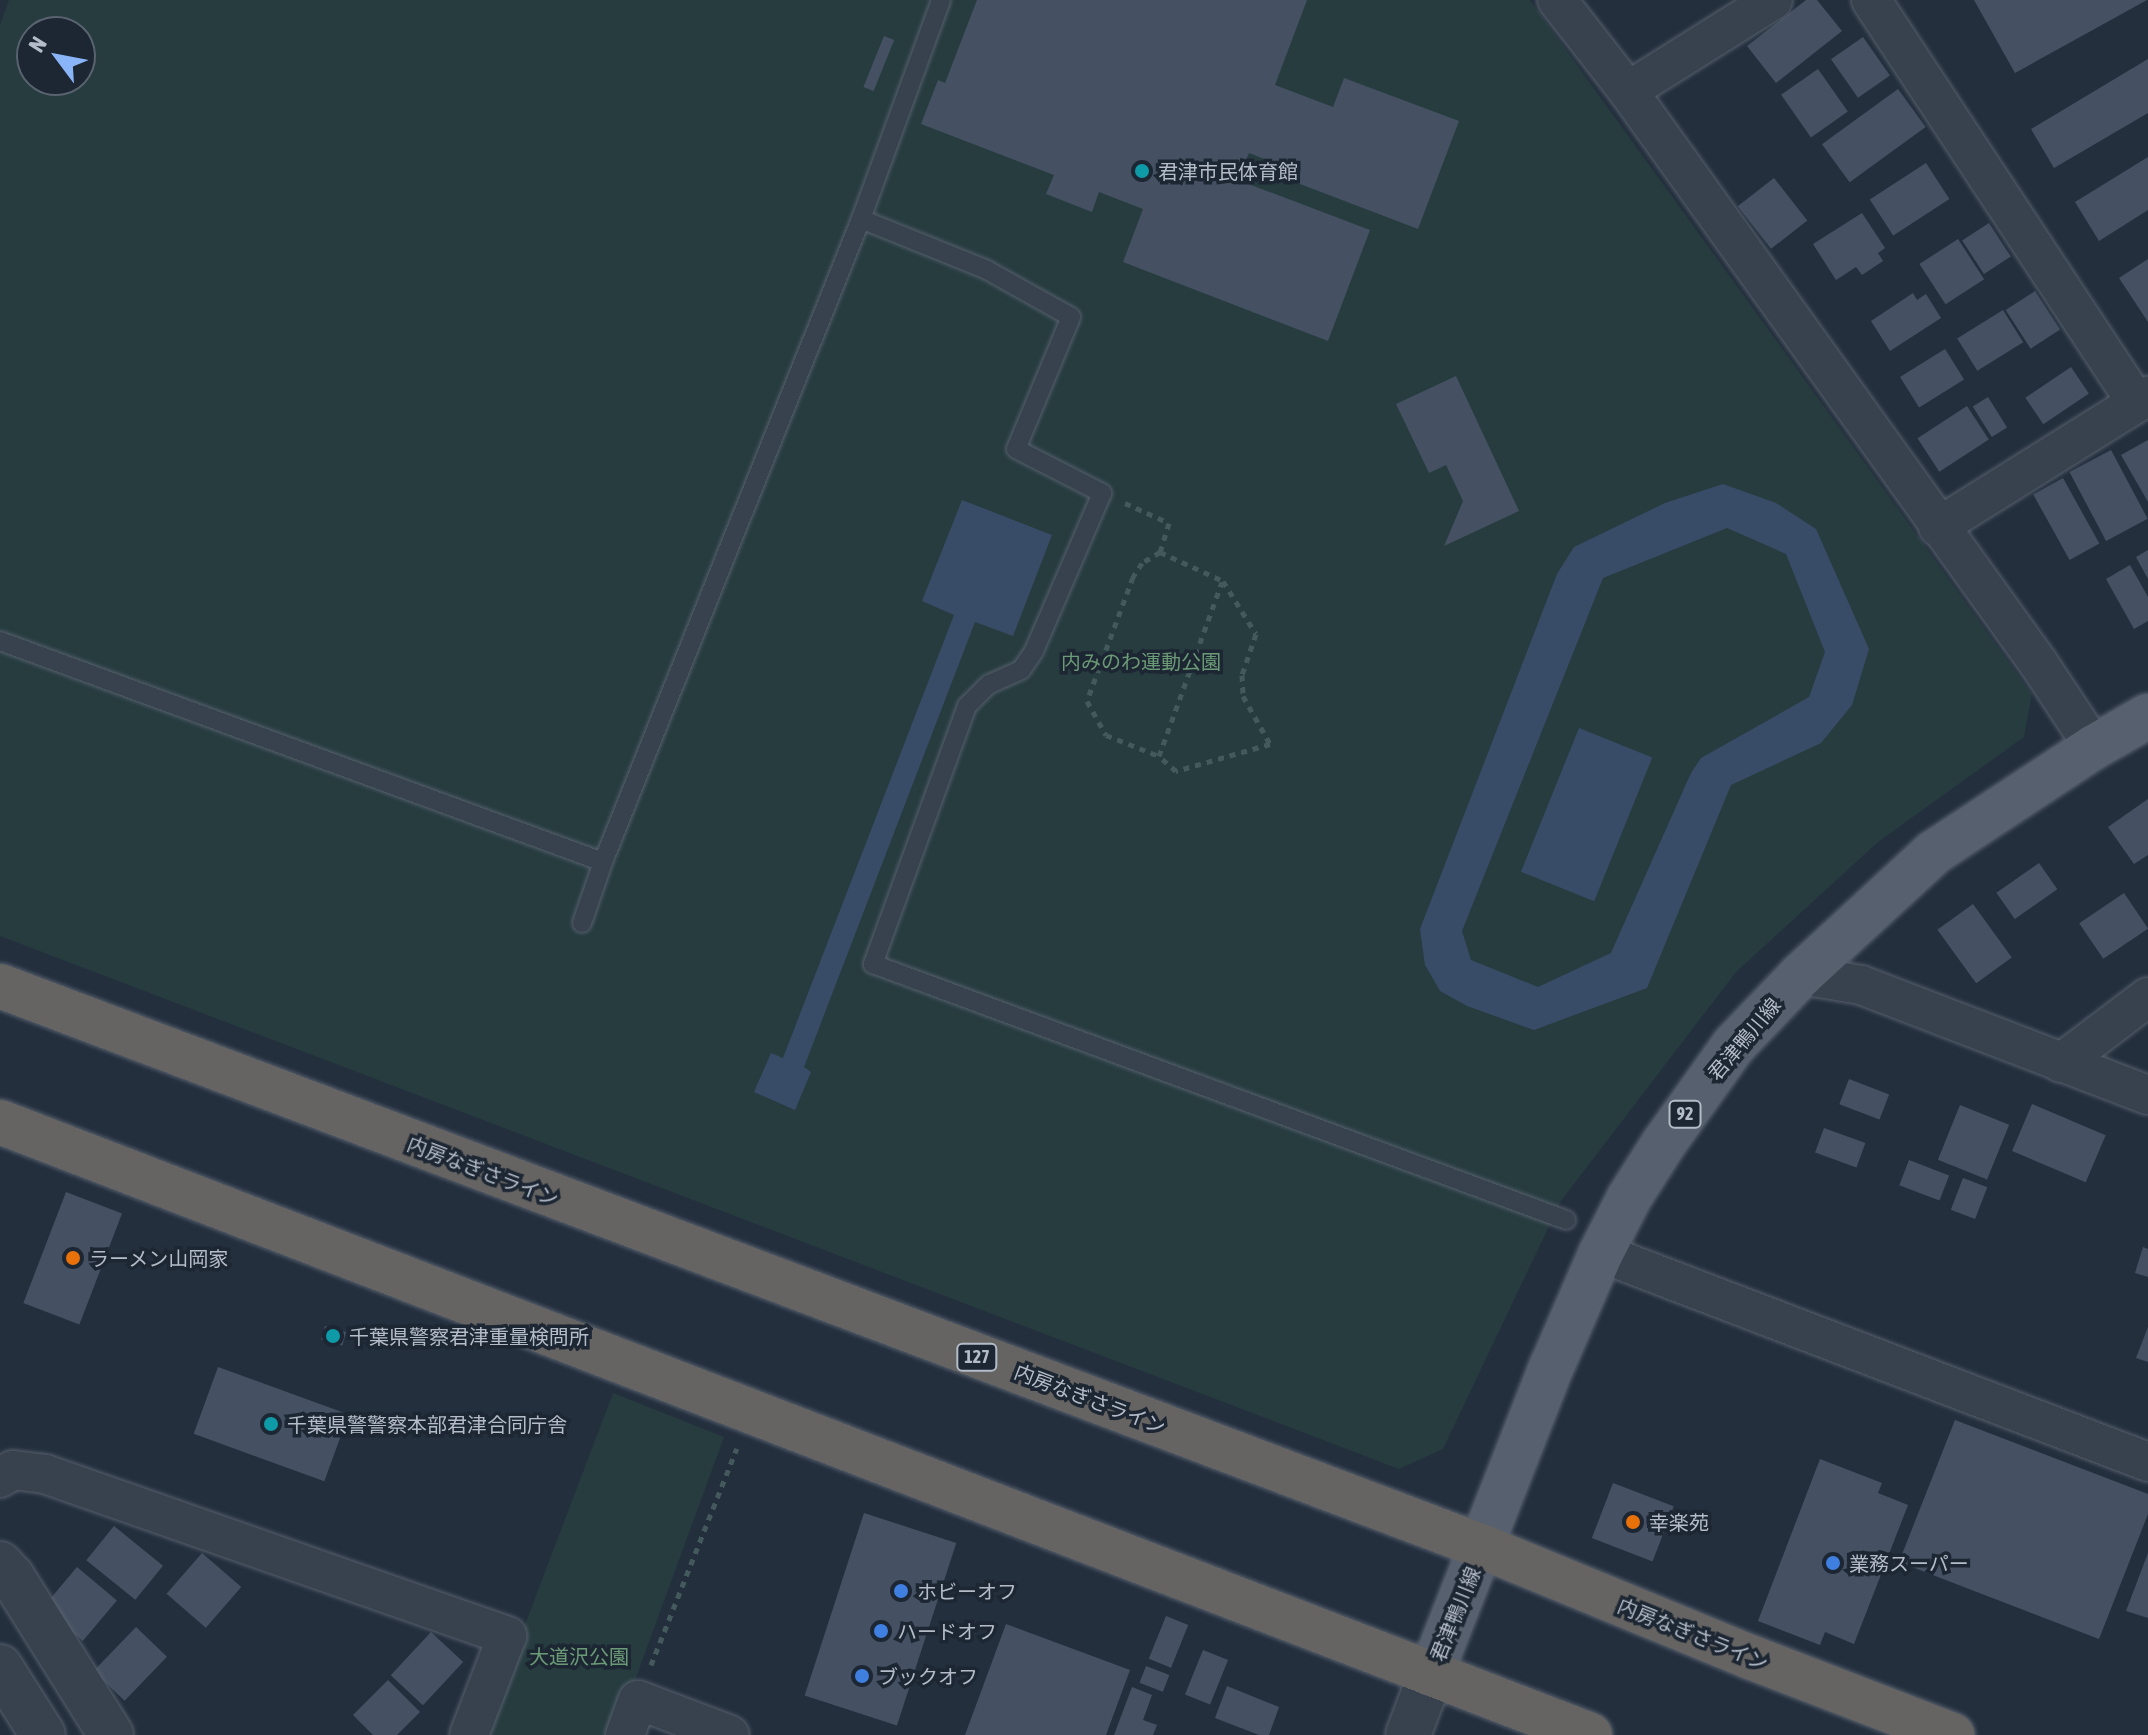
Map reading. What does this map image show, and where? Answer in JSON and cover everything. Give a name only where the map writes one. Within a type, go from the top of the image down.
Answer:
[{"type":"highway","name":"内房なぎさライン","points":[[0,986],[1483,1547],[1736,1652],[1952,1735]]},
{"type":"highway","points":[[0,1122],[1590,1735]]},
{"type":"main road","name":"君津鴨川線","points":[[1431,1674],[1552,1366],[1601,1253],[1629,1198],[1734,1045],[1801,975],[1933,853],[2094,747],[2148,716]]},
{"type":"street","points":[[1557,0],[1628,91],[2039,664],[2094,747]]},
{"type":"street","points":[[1628,91],[1773,0]]},
{"type":"street","points":[[1871,0],[2142,399],[1938,527]]},
{"type":"street","points":[[1801,975],[1861,985],[2148,1095]]},
{"type":"street","points":[[2061,1063],[2148,997]]},
{"type":"street","points":[[1601,1253],[2148,1462]]},
{"type":"street","points":[[0,1478],[13,1470],[45,1474],[507,1636],[469,1735]]},
{"type":"street","points":[[0,1564],[12,1577],[111,1735]]},
{"type":"street","points":[[0,1667],[43,1735]]},
{"type":"street","points":[[1408,1735],[1431,1674]]},
{"type":"street","points":[[625,1735],[638,1700],[730,1735]]},
{"type":"lane","points":[[582,923],[603,862],[861,219],[941,0]]},
{"type":"lane","points":[[861,219],[987,270],[1071,317],[1016,449],[1102,493],[1034,651],[1021,670],[989,684],[967,706],[873,964],[1566,1220]]},
{"type":"lane","points":[[0,641],[603,862]]},
{"type":"path","points":[[1102,493],[1169,523],[1160,552],[1142,563],[1133,577],[1087,701],[1106,735],[1159,756],[1176,771],[1270,744],[1243,696],[1242,675],[1256,634],[1223,581],[1160,552]]},
{"type":"path","points":[[1159,756],[1223,581]]},
{"type":"path","points":[[638,1700],[741,1439]]},
{"type":"green space","name":"内みのわ運動公園","points":[[9,0],[1530,0],[2032,694],[2024,737],[1878,842],[1736,972],[1561,1201],[1443,1449],[1399,1469],[0,936],[0,25]]},
{"type":"green space","name":"大道沢公園","points":[[613,1393],[724,1437],[615,1735],[483,1735]]},
{"type":"water","points":[[1723,484],[1776,503],[1816,529],[1869,649],[1852,705],[1821,743],[1731,785],[1647,988],[1534,1030],[1467,1006],[1440,991],[1425,965],[1420,929],[1557,574],[1574,547],[1665,503]],"holes":[[[1727,528],[1786,554],[1825,652],[1809,697],[1701,758],[1691,773],[1611,953],[1538,987],[1471,960],[1462,931],[1603,578]]]},
{"type":"water","points":[[962,500],[1052,535],[1013,636],[975,622],[804,1067],[811,1072],[795,1110],[754,1092],[771,1053],[783,1058],[954,615],[922,601]]},
{"type":"water","points":[[1579,728],[1652,758],[1594,901],[1521,872]]},
{"type":"building","name":"君津市民体育館","points":[[977,0],[1307,0],[1275,85],[1333,107],[1344,78],[1459,121],[1418,229],[1279,176],[1282,166],[1249,153],[1238,180],[1370,230],[1328,341],[1123,262],[1143,209],[1099,192],[1092,212],[1046,194],[1054,175],[921,124],[938,80],[945,83]]},
{"type":"building","points":[[1806,0],[1817,0],[1842,31],[1776,83],[1747,46]]},
{"type":"building","points":[[1974,0],[2147,0],[2015,73]]},
{"type":"building","points":[[884,36],[894,40],[874,91],[863,87]]},
{"type":"building","points":[[1863,37],[1890,76],[1858,98],[1831,59]]},
{"type":"building","points":[[2148,59],[2148,113],[2054,168],[2031,129]]},
{"type":"building","points":[[1818,69],[1848,112],[1811,137],[1781,95]]},
{"type":"building","points":[[1898,89],[1926,127],[1850,182],[1822,144]]},
{"type":"building","points":[[2148,157],[2148,210],[2099,241],[2075,202]]},
{"type":"building","points":[[1926,163],[1949,199],[1893,236],[1870,199]]},
{"type":"building","points":[[1774,178],[1807,221],[1771,249],[1738,206]]},
{"type":"building","points":[[1862,213],[1885,248],[1878,253],[1883,261],[1862,275],[1856,267],[1836,280],[1813,244]]},
{"type":"building","points":[[1989,223],[2011,257],[1984,274],[1962,240]]},
{"type":"building","points":[[1958,239],[1984,279],[1946,304],[1919,264]]},
{"type":"building","points":[[2148,259],[2148,322],[2119,278]]},
{"type":"building","points":[[2035,291],[2060,330],[2031,349],[2006,310]]},
{"type":"building","points":[[1913,293],[1917,300],[1926,294],[1941,318],[1890,351],[1871,321]]},
{"type":"building","points":[[2003,310],[2023,342],[1977,371],[1957,339]]},
{"type":"building","points":[[1945,349],[1964,380],[1919,408],[1900,377]]},
{"type":"building","points":[[2071,367],[2089,394],[2043,424],[2025,398]]},
{"type":"building","points":[[1456,376],[1519,511],[1444,546],[1463,501],[1446,465],[1429,473],[1396,404]]},
{"type":"building","points":[[1988,397],[2007,428],[1992,437],[1973,407]]},
{"type":"building","points":[[1967,406],[1989,440],[1939,472],[1918,438]]},
{"type":"building","points":[[2148,440],[2148,502],[2121,455]]},
{"type":"building","points":[[2111,450],[2148,519],[2106,541],[2070,472]]},
{"type":"building","points":[[2063,478],[2099,544],[2070,560],[2033,494]]},
{"type":"building","points":[[2148,550],[2148,579],[2136,557]]},
{"type":"building","points":[[2130,565],[2148,597],[2148,621],[2134,629],[2106,579]]},
{"type":"building","points":[[2148,799],[2148,855],[2134,864],[2108,827]]},
{"type":"building","points":[[2039,863],[2057,889],[2015,919],[1996,893]]},
{"type":"building","points":[[2124,893],[2148,929],[2103,959],[2079,923]]},
{"type":"building","points":[[1973,904],[2012,957],[1976,983],[1937,930]]},
{"type":"building","points":[[1849,1079],[1889,1094],[1879,1120],[1839,1104]]},
{"type":"building","points":[[2032,1104],[2106,1135],[2086,1182],[2012,1151]]},
{"type":"building","points":[[1960,1105],[2009,1125],[1987,1180],[1938,1160]]},
{"type":"building","points":[[1824,1128],[1865,1143],[1856,1167],[1815,1152]]},
{"type":"building","points":[[1909,1160],[1949,1175],[1939,1201],[1899,1185]]},
{"type":"building","points":[[1963,1178],[1987,1187],[1975,1219],[1951,1210]]},
{"type":"building","name":"ラーメン山岡家","points":[[66,1192],[122,1214],[79,1325],[23,1303]]},
{"type":"building","points":[[2143,1247],[2148,1249],[2148,1277],[2135,1273]]},
{"type":"building","name":"千葉県警察君津重量検問所","points":[[325,1326],[346,1332],[342,1346],[321,1339]]},
{"type":"building","points":[[2148,1327],[2148,1362],[2136,1358]]},
{"type":"building","name":"千葉県警警察本部君津合同庁舎","points":[[218,1367],[349,1415],[324,1481],[194,1434]]},
{"type":"building","points":[[1955,1420],[2148,1494],[2148,1514],[2099,1639],[1899,1562]]},
{"type":"building","name":"業務スーパー","points":[[1820,1459],[1882,1483],[1878,1493],[1908,1505],[1854,1644],[1825,1632],[1820,1645],[1758,1621]]},
{"type":"building","name":"幸楽苑","points":[[1613,1483],[1674,1506],[1653,1561],[1592,1538]]},
{"type":"building","points":[[864,1513],[956,1543],[897,1726],[805,1696]]},
{"type":"building","points":[[114,1526],[163,1566],[135,1600],[86,1560]]},
{"type":"building","points":[[202,1553],[241,1587],[206,1628],[167,1594]]},
{"type":"building","points":[[2148,1553],[2148,1618],[2126,1611]]},
{"type":"building","points":[[77,1567],[117,1600],[83,1641],[43,1608]]},
{"type":"building","points":[[1166,1616],[1188,1625],[1171,1668],[1149,1659]]},
{"type":"building","points":[[1006,1624],[1130,1670],[1106,1735],[965,1735]]},
{"type":"building","points":[[136,1627],[167,1657],[125,1701],[94,1671]]},
{"type":"building","points":[[431,1632],[463,1662],[423,1705],[391,1675]]},
{"type":"building","points":[[1203,1650],[1228,1660],[1210,1705],[1185,1695]]},
{"type":"building","points":[[1146,1666],[1169,1675],[1163,1692],[1140,1683]]},
{"type":"building","points":[[388,1680],[420,1712],[397,1735],[373,1735],[353,1715]]},
{"type":"building","points":[[1227,1686],[1279,1707],[1269,1735],[1259,1735],[1215,1718]]},
{"type":"building","points":[[1132,1687],[1152,1695],[1143,1720],[1157,1725],[1153,1735],[1114,1735]]},
{"type":"place","name":"君津市民体育館","points":[[1142,171]]},
{"type":"place","name":"ラーメン山岡家","points":[[73,1258]]},
{"type":"place","name":"千葉県警察君津重量検問所","points":[[333,1336]]},
{"type":"place","name":"千葉県警警察本部君津合同庁舎","points":[[271,1424]]},
{"type":"place","name":"幸楽苑","points":[[1633,1522]]},
{"type":"place","name":"業務スーパー","points":[[1833,1563]]},
{"type":"place","name":"ホビーオフ","points":[[901,1591]]},
{"type":"place","name":"ハードオフ","points":[[881,1631]]},
{"type":"place","name":"ブックオフ","points":[[862,1676]]}]
